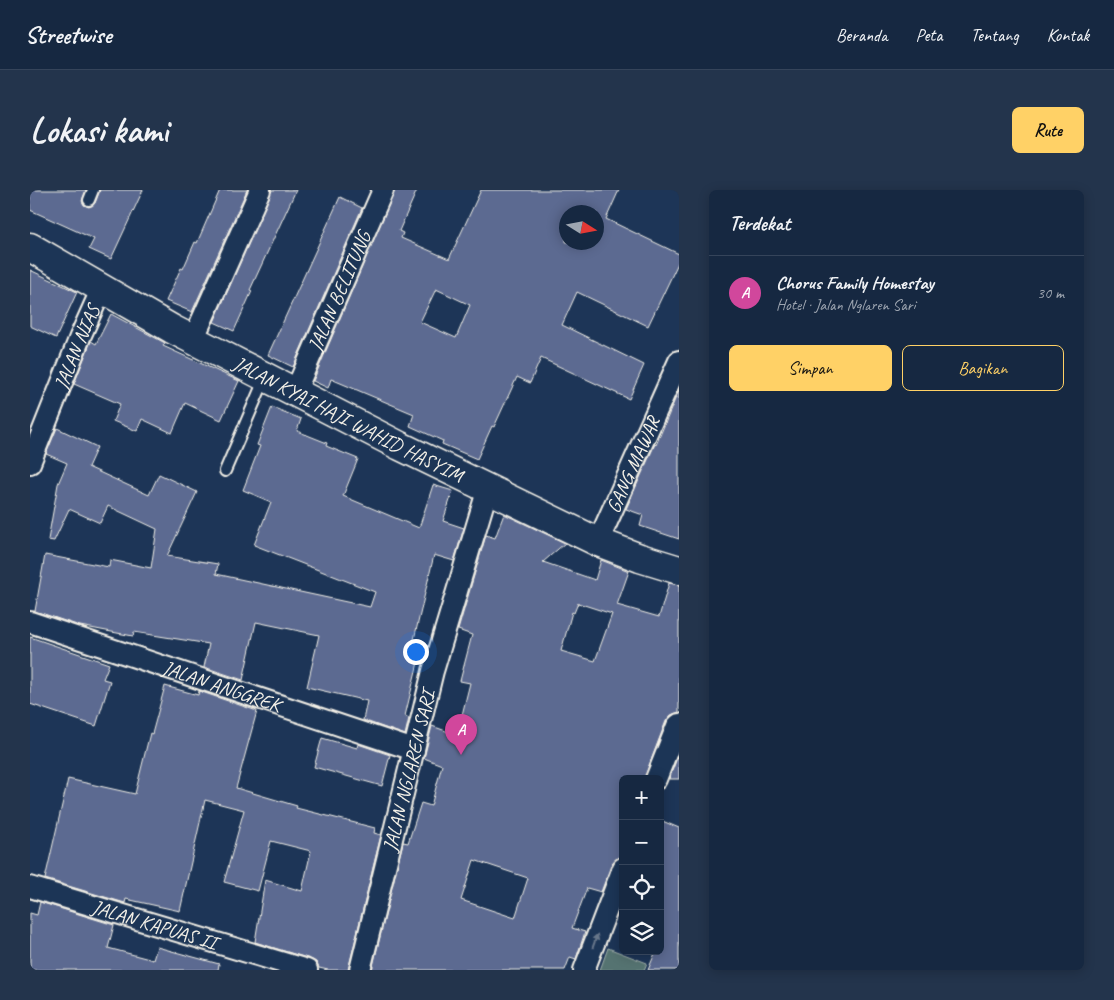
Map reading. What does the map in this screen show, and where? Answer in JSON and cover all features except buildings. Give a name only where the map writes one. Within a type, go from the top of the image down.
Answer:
[{"type":"main road","name":"JALAN KYAI HAJI WAHID HASYIM","points":[[30,247],[193,340],[400,446],[598,542],[679,570]]},
{"type":"street","points":[[193,340],[260,190]]},
{"type":"street","name":"JALAN BELITUNG","points":[[295,392],[384,190]]},
{"type":"street","name":"JALAN NIAS","points":[[30,463],[80,337],[102,288]]},
{"type":"street","name":"GANG MAWAR","points":[[598,542],[679,361]]},
{"type":"street","name":"JALAN NGLAREN SARI","points":[[360,970],[432,671],[488,488]]},
{"type":"street","name":"JALAN ANGGREK","points":[[30,622],[414,750]]},
{"type":"street","points":[[658,775],[679,724]]},
{"type":"street","points":[[584,970],[619,878]]},
{"type":"street","name":"JALAN KAPUAS II","points":[[30,887],[307,970]]},
{"type":"lane","points":[[88,200],[93,190]]},
{"type":"lane","points":[[225,471],[266,377]]},
{"type":"green space","points":[[608,948],[619,952],[619,955],[626,955],[647,963],[644,970],[600,970]]},
{"type":"place","name":"Chorus Family Homestay","points":[[461,755]]}]
